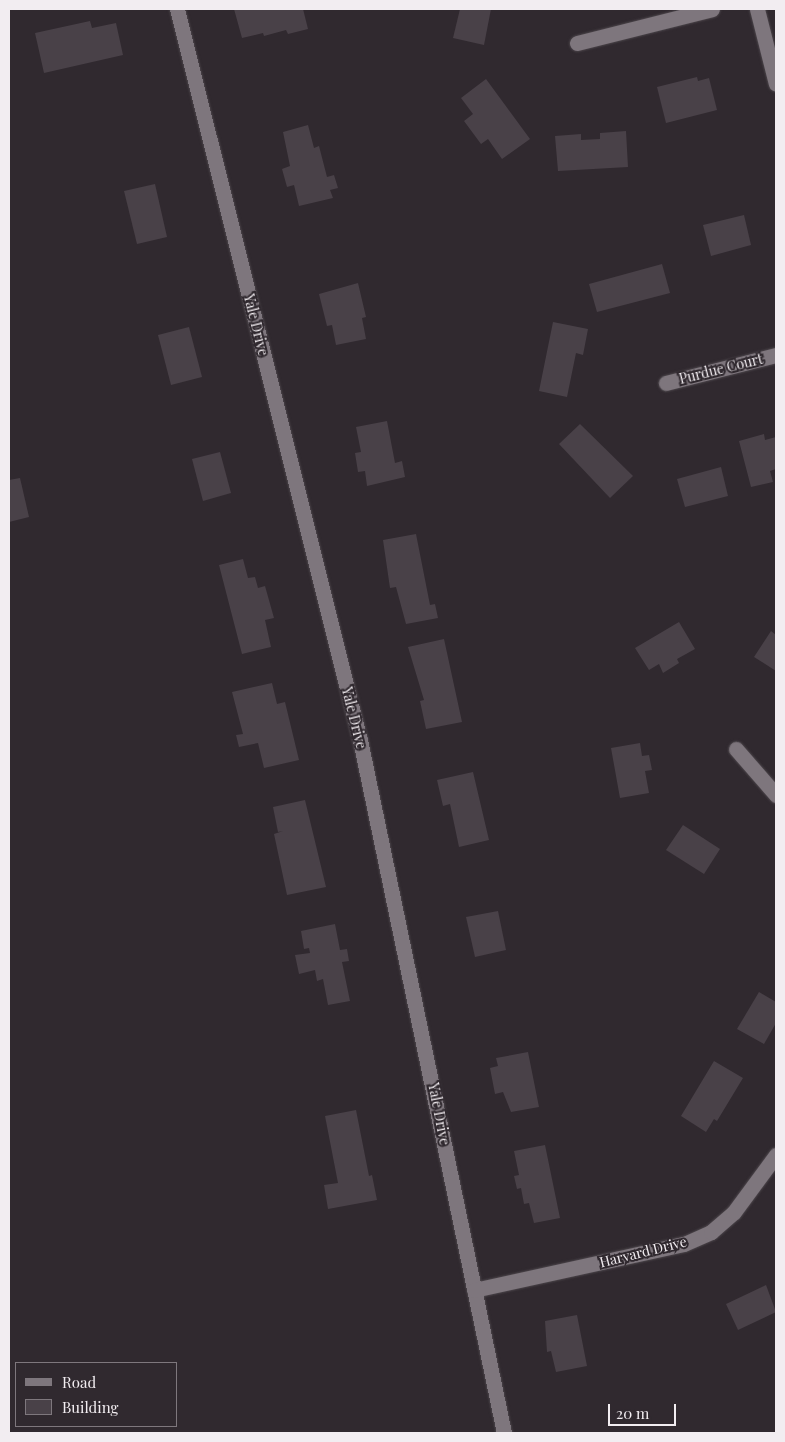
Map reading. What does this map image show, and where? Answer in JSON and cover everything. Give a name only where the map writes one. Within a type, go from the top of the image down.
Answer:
[{"type":"street","name":"Yale Drive","points":[[177,9],[360,740],[504,1433]]},
{"type":"street","points":[[577,43],[712,9]]},
{"type":"street","points":[[757,9],[776,84]]},
{"type":"street","name":"Purdue Court","points":[[666,383],[776,355]]},
{"type":"street","points":[[736,749],[776,795]]},
{"type":"street","name":"Harvard Drive","points":[[474,1290],[661,1250],[711,1232],[734,1212],[776,1155]]},
{"type":"building","points":[[234,9],[303,9],[308,29],[288,34],[286,30],[264,36],[263,33],[242,38]]},
{"type":"building","points":[[460,9],[491,9],[484,45],[453,38]]},
{"type":"building","points":[[90,21],[92,28],[116,23],[123,55],[44,73],[35,33]]},
{"type":"building","points":[[697,77],[698,81],[709,78],[717,110],[666,123],[657,87]]},
{"type":"building","points":[[486,79],[530,139],[502,159],[488,139],[481,144],[464,121],[473,114],[461,98]]},
{"type":"building","points":[[308,125],[314,148],[319,146],[327,177],[334,175],[338,188],[330,190],[333,198],[299,206],[294,185],[287,187],[282,169],[290,166],[283,132]]},
{"type":"building","points":[[626,131],[628,167],[558,171],[555,136],[581,134],[581,140],[600,139],[600,133]]},
{"type":"building","points":[[155,184],[167,237],[137,244],[124,191]]},
{"type":"building","points":[[744,215],[751,245],[711,256],[703,225]]},
{"type":"building","points":[[662,264],[670,293],[597,312],[589,284]]},
{"type":"building","points":[[358,283],[366,317],[362,318],[366,339],[336,345],[332,325],[327,326],[319,294]]},
{"type":"building","points":[[553,322],[588,329],[583,355],[576,353],[567,397],[539,391]]},
{"type":"building","points":[[189,327],[202,377],[171,385],[158,335]]},
{"type":"building","points":[[387,421],[395,463],[402,461],[405,477],[367,486],[365,471],[358,472],[355,453],[361,452],[356,427]]},
{"type":"building","points":[[580,424],[633,476],[610,498],[559,444]]},
{"type":"building","points":[[764,434],[765,440],[776,437],[776,469],[770,471],[773,482],[751,487],[739,441]]},
{"type":"building","points":[[220,452],[231,493],[203,501],[192,459]]},
{"type":"building","points":[[721,467],[728,496],[685,507],[677,479]]},
{"type":"building","points":[[20,478],[29,517],[9,522],[9,480]]},
{"type":"building","points":[[416,534],[430,605],[435,604],[438,618],[406,624],[396,587],[390,588],[383,540]]},
{"type":"building","points":[[243,559],[248,578],[255,577],[258,588],[265,586],[274,618],[265,620],[271,647],[242,654],[219,565]]},
{"type":"building","points":[[679,622],[695,649],[677,659],[679,663],[663,673],[659,664],[649,670],[635,648]]},
{"type":"building","points":[[771,631],[776,635],[776,671],[754,657]]},
{"type":"building","points":[[444,639],[462,722],[426,729],[420,701],[424,700],[408,647]]},
{"type":"building","points":[[272,683],[277,704],[285,702],[299,760],[264,768],[258,743],[239,747],[236,735],[243,734],[232,692]]},
{"type":"building","points":[[640,743],[642,756],[649,755],[652,770],[645,771],[649,793],[620,798],[611,748]]},
{"type":"building","points":[[473,772],[489,840],[459,847],[450,804],[443,806],[437,780]]},
{"type":"building","points":[[305,800],[326,887],[287,895],[274,834],[283,831],[278,832],[273,807]]},
{"type":"building","points":[[683,825],[720,849],[704,874],[666,850]]},
{"type":"building","points":[[498,911],[506,950],[475,957],[466,917]]},
{"type":"building","points":[[335,924],[340,950],[347,949],[349,961],[342,962],[350,1001],[328,1005],[323,979],[317,981],[315,970],[299,974],[295,955],[310,953],[309,948],[304,949],[301,931]]},
{"type":"building","points":[[759,992],[776,1002],[776,1023],[764,1044],[737,1029]]},
{"type":"building","points":[[528,1052],[539,1107],[511,1112],[503,1092],[495,1094],[490,1068],[498,1066],[496,1058]]},
{"type":"building","points":[[714,1061],[743,1078],[717,1121],[714,1119],[706,1132],[681,1116]]},
{"type":"building","points":[[356,1110],[369,1176],[372,1175],[377,1200],[328,1209],[324,1185],[338,1183],[325,1116]]},
{"type":"building","points":[[545,1145],[560,1218],[534,1223],[529,1203],[524,1204],[521,1188],[517,1189],[514,1176],[519,1175],[514,1151]]},
{"type":"building","points":[[766,1285],[776,1312],[738,1330],[726,1304]]},
{"type":"building","points":[[577,1315],[587,1366],[556,1372],[551,1351],[547,1352],[545,1321]]}]
